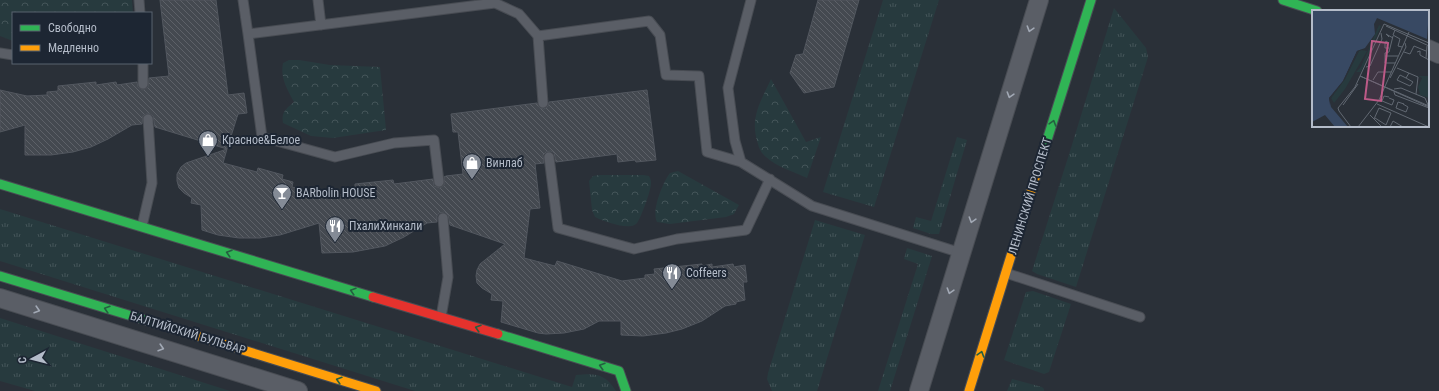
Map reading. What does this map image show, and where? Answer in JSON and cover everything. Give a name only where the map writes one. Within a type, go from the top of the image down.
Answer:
[{"type":"street","points":[[919,391],[1039,0]]},
{"type":"street","name":"ЛЕНИНСКИЙ ПРОСПЕКТ","points":[[969,391],[1091,0]]},
{"type":"street","points":[[1283,0],[1314,10]]},
{"type":"street","points":[[1429,49],[1439,54]]},
{"type":"street","points":[[0,184],[619,371],[626,391]]},
{"type":"street","name":"БАЛТИЙСКИЙ БУЛЬВАР","points":[[0,276],[376,391]]},
{"type":"street","name":"БАЛТИЙСКИЙ БУЛЬВАР","points":[[0,298],[298,391]]},
{"type":"lane","points":[[139,0],[140,12]]},
{"type":"lane","points":[[243,0],[262,137],[335,157],[394,143],[434,140],[439,182]]},
{"type":"lane","points":[[318,0],[321,25]]},
{"type":"lane","points":[[741,162],[735,141],[728,88],[751,0]]},
{"type":"lane","points":[[248,34],[494,1],[519,14],[538,36],[543,103]]},
{"type":"lane","points":[[538,36],[649,22],[660,35],[666,75],[699,76],[707,152],[741,162],[812,206],[961,254]]},
{"type":"lane","points":[[0,53],[12,55]]},
{"type":"lane","points":[[143,84],[144,64]]},
{"type":"lane","points":[[142,226],[152,183],[148,119]]},
{"type":"lane","points":[[549,157],[558,228],[634,250],[677,239],[746,230],[770,179]]},
{"type":"lane","points":[[441,317],[448,277],[443,218]]},
{"type":"lane","points":[[1006,273],[1140,317]]},
{"type":"green space","points":[[0,0],[132,0],[133,12],[12,12],[12,41],[0,36]]},
{"type":"green space","points":[[883,0],[939,0],[874,207],[823,192]]},
{"type":"green space","points":[[1114,8],[1146,48],[1148,57],[1076,287],[1032,271]]},
{"type":"green space","points":[[289,60],[299,60],[330,65],[380,67],[386,130],[333,138],[311,136],[283,123],[283,113],[294,102],[282,74],[283,63]]},
{"type":"green space","points":[[771,79],[806,142],[821,137],[807,178],[770,161],[759,147],[755,126],[757,110]]},
{"type":"green space","points":[[957,137],[967,140],[939,234],[931,234],[913,228],[916,217],[931,221]]},
{"type":"green space","points":[[678,171],[739,205],[734,214],[726,217],[670,224],[657,222],[656,211],[661,190],[670,173]]},
{"type":"green space","points":[[593,176],[649,176],[651,180],[650,190],[639,220],[636,224],[632,226],[623,226],[595,217],[592,210],[589,181]]},
{"type":"green space","points":[[0,209],[572,387],[576,375],[594,374],[608,381],[616,391],[415,391],[0,261]]},
{"type":"green space","points":[[815,220],[865,235],[817,391],[772,391],[767,379],[768,373]]},
{"type":"green space","points":[[907,248],[932,256],[890,391],[878,391],[918,264],[904,259]]},
{"type":"green space","points":[[1033,291],[1071,304],[1049,372],[1044,374],[1004,360],[1026,292]]},
{"type":"green space","points":[[0,318],[230,391],[35,391],[0,381]]},
{"type":"green space","points":[[1012,379],[1042,387],[1044,391],[1007,391]]},
{"type":"building","points":[[160,0],[216,0],[228,95],[244,93],[247,113],[238,114],[227,149],[155,127],[153,116],[148,113],[143,116],[142,124],[132,125],[91,147],[73,152],[51,155],[25,155],[25,125],[0,132],[0,90],[27,96],[47,95],[47,92],[58,91],[58,86],[96,82],[96,85],[116,82],[117,85],[137,82],[138,87],[143,90],[148,87],[149,78],[169,76]]},
{"type":"building","points":[[818,0],[859,0],[834,87],[804,93],[790,73],[796,55],[803,54]]},
{"type":"building","points":[[647,90],[656,160],[618,162],[617,154],[556,162],[554,153],[551,151],[546,152],[543,155],[544,163],[535,164],[540,208],[530,209],[524,258],[555,266],[557,261],[622,281],[645,278],[645,275],[655,274],[654,269],[702,264],[702,266],[712,264],[712,267],[733,264],[734,267],[745,265],[747,282],[743,282],[745,300],[736,302],[736,304],[725,306],[702,321],[682,329],[666,333],[643,336],[621,335],[621,321],[599,321],[584,329],[564,333],[546,334],[501,322],[503,301],[491,300],[492,294],[477,283],[476,276],[480,264],[505,244],[450,225],[448,215],[445,212],[439,213],[437,216],[437,222],[427,223],[404,237],[385,246],[353,252],[322,253],[319,223],[280,235],[260,238],[239,238],[218,235],[202,230],[201,205],[191,203],[192,198],[179,188],[177,181],[177,174],[181,167],[186,163],[227,149],[223,163],[257,172],[258,168],[283,175],[282,179],[293,182],[292,187],[325,196],[346,194],[345,192],[355,191],[355,184],[393,180],[394,184],[433,179],[434,186],[440,188],[444,185],[444,177],[463,174],[458,132],[453,132],[451,114],[537,103],[540,108],[544,109],[548,106],[549,102]]},
{"type":"traffic: fast","points":[[1037,172],[1091,0]]},
{"type":"traffic: fast","points":[[1283,0],[1314,10]]},
{"type":"traffic: fast","points":[[0,184],[373,297]]},
{"type":"traffic: fast","points":[[0,276],[191,334]]},
{"type":"traffic: fast","points":[[498,334],[619,371],[626,391]]},
{"type":"traffic: slow","points":[[969,391],[1037,172]]},
{"type":"traffic: slow","points":[[191,334],[376,391]]},
{"type":"traffic: jam","points":[[373,297],[498,334]]},
{"type":"place","name":"Красное&Белое","points":[[208,157]]},
{"type":"place","name":"Винлаб","points":[[472,180]]},
{"type":"place","name":"BARbolin HOUSE","points":[[282,210]]},
{"type":"place","name":"ПхалиХинкали","points":[[335,243]]},
{"type":"place","name":"Coffeers","points":[[672,290]]}]
